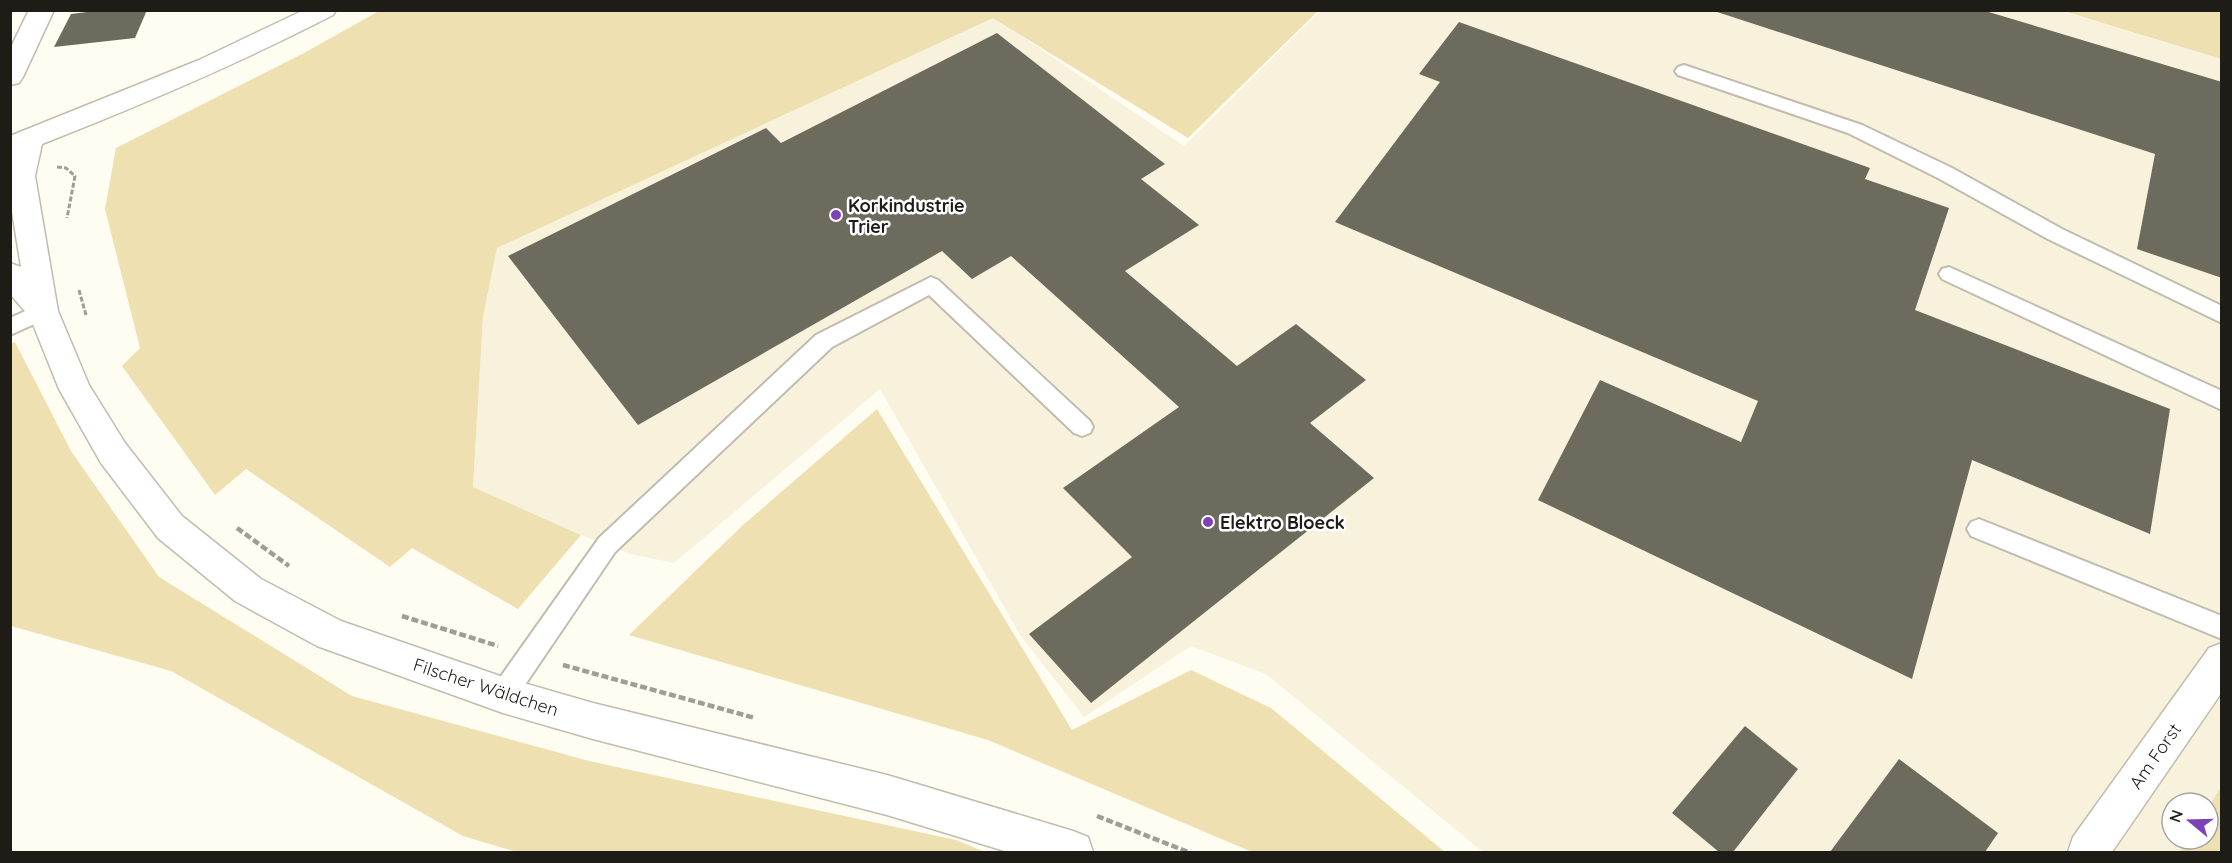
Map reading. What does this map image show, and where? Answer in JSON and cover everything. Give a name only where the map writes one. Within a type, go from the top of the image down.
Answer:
[{"type":"main road","points":[[10,77],[42,10]]},
{"type":"main road","points":[[27,319],[16,173],[20,143],[246,49],[324,10]]},
{"type":"main road","points":[[10,274],[27,319]]},
{"type":"main road","name":"Filscher Wäldchen","points":[[27,319],[75,389],[113,453],[170,527],[248,590],[298,618],[330,634],[503,695],[593,721],[887,795],[1073,852]]},
{"type":"main road","name":"Am Forst","points":[[2088,852],[2222,660]]},
{"type":"lane","points":[[1684,72],[1855,129],[1945,173],[2055,234],[2222,315]]},
{"type":"lane","points":[[1949,274],[2222,401]]},
{"type":"lane","points":[[503,695],[607,545],[824,341],[931,285],[1082,428]]},
{"type":"lane","points":[[1978,529],[2222,628]]},
{"type":"path","points":[[16,173],[54,167],[72,171],[75,176],[75,187],[68,202],[67,227]]},
{"type":"path","points":[[77,282],[89,326]]},
{"type":"path","points":[[228,522],[292,568]]},
{"type":"path","points":[[393,613],[619,681],[764,720]]},
{"type":"path","points":[[1095,816],[1188,852]]},
{"type":"shaded area","points":[[379,11],[1318,11],[1188,138],[993,18],[497,248],[483,317],[473,487],[581,535],[518,609],[412,548],[390,567],[246,469],[215,495],[122,366],[140,348],[105,209],[116,148],[302,54]]},
{"type":"shaded area","points":[[1320,11],[2061,11],[2221,59],[2221,852],[1483,852],[1266,674],[1191,646],[1084,717],[1020,635],[880,389],[674,563],[630,554],[473,487],[483,317],[497,248],[993,17],[1184,146]]},
{"type":"shaded area","points":[[2063,11],[2221,11],[2221,59]]},
{"type":"shaded area","points":[[15,342],[71,451],[159,577],[352,696],[589,761],[956,840],[985,852],[517,852],[463,836],[171,671],[11,626],[10,344]]},
{"type":"shaded area","points":[[877,409],[1072,730],[1191,670],[1271,708],[1445,852],[1252,852],[988,740],[629,635],[742,526]]},
{"type":"shaded area","points":[[2221,787],[2221,852],[2180,852],[2220,851],[2219,791]]},
{"type":"building","points":[[103,10],[147,10],[135,38],[54,47],[71,14]]},
{"type":"building","points":[[1711,10],[1982,10],[2222,82],[2222,278],[2137,249],[2155,154]]},
{"type":"building","points":[[1459,22],[1870,168],[1865,179],[1949,208],[1915,310],[2170,409],[2150,534],[1972,460],[1912,679],[1538,500],[1600,380],[1741,442],[1758,401],[1335,222],[1440,82],[1419,74]]},
{"type":"building","points":[[997,33],[1165,164],[1141,179],[1199,225],[1125,271],[1237,366],[1296,324],[1366,380],[1310,423],[1374,478],[1091,703],[1029,634],[1132,557],[1063,488],[1179,407],[1011,256],[972,279],[942,251],[638,425],[508,256],[766,128],[781,143]]},
{"type":"building","points":[[1745,726],[1798,769],[1733,852],[1719,852],[1672,813]]},
{"type":"building","points":[[1899,759],[1998,833],[1985,852],[1830,852]]},
{"type":"place","name":"Korkindustrie Trier","points":[[836,215]]},
{"type":"place","name":"Elektro Bloeck","points":[[1208,522]]}]
